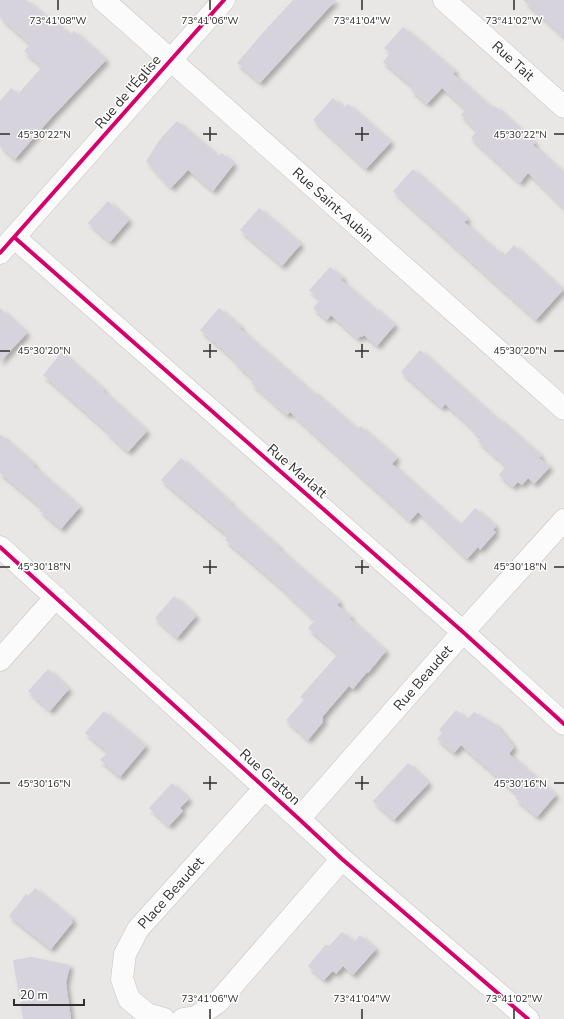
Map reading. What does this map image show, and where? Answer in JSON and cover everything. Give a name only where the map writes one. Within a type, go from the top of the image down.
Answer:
[{"type":"street","name":"Rue Saint-Aubin","points":[[103,0],[564,409]]},
{"type":"street","name":"Rue de l'Église","points":[[0,253],[224,0]]},
{"type":"street","name":"Rue Tait","points":[[444,0],[564,107]]},
{"type":"street","name":"Rue Marlatt","points":[[14,237],[463,632],[564,724]]},
{"type":"street","name":"Rue Beaudet","points":[[299,819],[463,632],[564,520]]},
{"type":"street","name":"Rue Gratton","points":[[0,547],[342,859],[528,1019]]},
{"type":"street","points":[[0,660],[56,597]]},
{"type":"street","name":"Place Beaudet","points":[[164,1019],[147,1014],[129,999],[122,979],[125,954],[138,929],[265,788]]},
{"type":"street","points":[[183,1019],[196,1017],[218,1002],[342,859]]},
{"type":"building","points":[[0,0],[26,0],[70,35],[74,31],[106,60],[15,159],[0,146],[0,101],[11,88],[18,94],[42,67],[24,51],[30,44],[0,17]]},
{"type":"building","points":[[293,0],[336,0],[260,83],[237,63]]},
{"type":"building","points":[[523,0],[564,0],[564,37]]},
{"type":"building","points":[[403,27],[455,71],[453,74],[492,108],[495,106],[535,143],[533,145],[564,173],[564,208],[528,173],[520,183],[471,138],[477,131],[461,115],[466,109],[442,88],[427,104],[411,90],[413,87],[383,62],[390,53],[384,48]]},
{"type":"building","points":[[333,98],[344,108],[348,104],[391,142],[366,169],[313,120]]},
{"type":"building","points":[[177,121],[218,156],[222,153],[234,164],[213,191],[188,170],[171,188],[146,161],[161,138]]},
{"type":"building","points":[[413,169],[468,219],[464,222],[494,249],[495,248],[504,256],[514,245],[563,290],[536,320],[393,191]]},
{"type":"building","points":[[108,201],[129,220],[110,242],[88,223]]},
{"type":"building","points":[[259,208],[301,244],[282,266],[240,230]]},
{"type":"building","points":[[330,267],[343,278],[341,280],[395,325],[377,346],[364,335],[362,337],[360,336],[358,339],[331,315],[327,320],[313,308],[320,300],[309,290]]},
{"type":"building","points":[[0,308],[27,333],[0,362]]},
{"type":"building","points":[[219,308],[241,327],[240,329],[312,392],[313,391],[357,429],[360,426],[397,458],[392,464],[460,525],[475,508],[496,526],[493,530],[496,532],[480,550],[478,547],[467,559],[418,512],[410,521],[290,412],[287,415],[251,383],[254,380],[235,363],[236,361],[200,330]]},
{"type":"building","points":[[420,350],[541,456],[539,458],[550,467],[534,484],[528,478],[522,485],[518,482],[513,487],[499,475],[506,466],[478,441],[481,438],[471,429],[472,428],[445,404],[442,408],[401,372]]},
{"type":"building","points":[[62,352],[147,431],[128,452],[107,433],[108,432],[43,375]]},
{"type":"building","points":[[0,434],[35,465],[33,466],[80,507],[61,529],[39,510],[42,508],[0,473]]},
{"type":"building","points":[[181,458],[279,547],[278,548],[340,602],[337,605],[351,617],[350,619],[386,651],[353,689],[349,686],[323,716],[323,722],[308,740],[286,720],[304,700],[300,697],[338,654],[308,628],[315,620],[279,586],[225,540],[228,536],[161,480]]},
{"type":"building","points":[[174,596],[196,616],[177,638],[155,618]]},
{"type":"building","points":[[48,669],[69,689],[50,711],[28,691]]},
{"type":"building","points":[[456,710],[467,719],[474,712],[496,725],[514,747],[509,754],[556,795],[537,817],[515,798],[518,795],[461,745],[454,753],[437,739],[442,733],[439,730]]},
{"type":"building","points":[[104,711],[146,746],[120,777],[100,760],[108,752],[85,733]]},
{"type":"building","points":[[408,763],[429,783],[394,820],[373,801]]},
{"type":"building","points":[[172,783],[189,799],[180,808],[183,811],[169,826],[149,808]]},
{"type":"building","points":[[35,888],[73,919],[71,921],[73,922],[51,949],[9,916],[26,894],[28,896]]},
{"type":"building","points":[[342,932],[354,942],[360,935],[376,949],[353,975],[343,966],[336,974],[333,971],[324,980],[308,966],[326,944],[329,946]]},
{"type":"building","points":[[31,957],[70,965],[66,983],[71,1019],[23,1019],[13,960]]},
{"type":"cycle path","points":[[0,253],[224,0]]},
{"type":"cycle path","points":[[14,237],[463,632],[564,724]]},
{"type":"cycle path","points":[[0,547],[342,859],[528,1019]]}]
